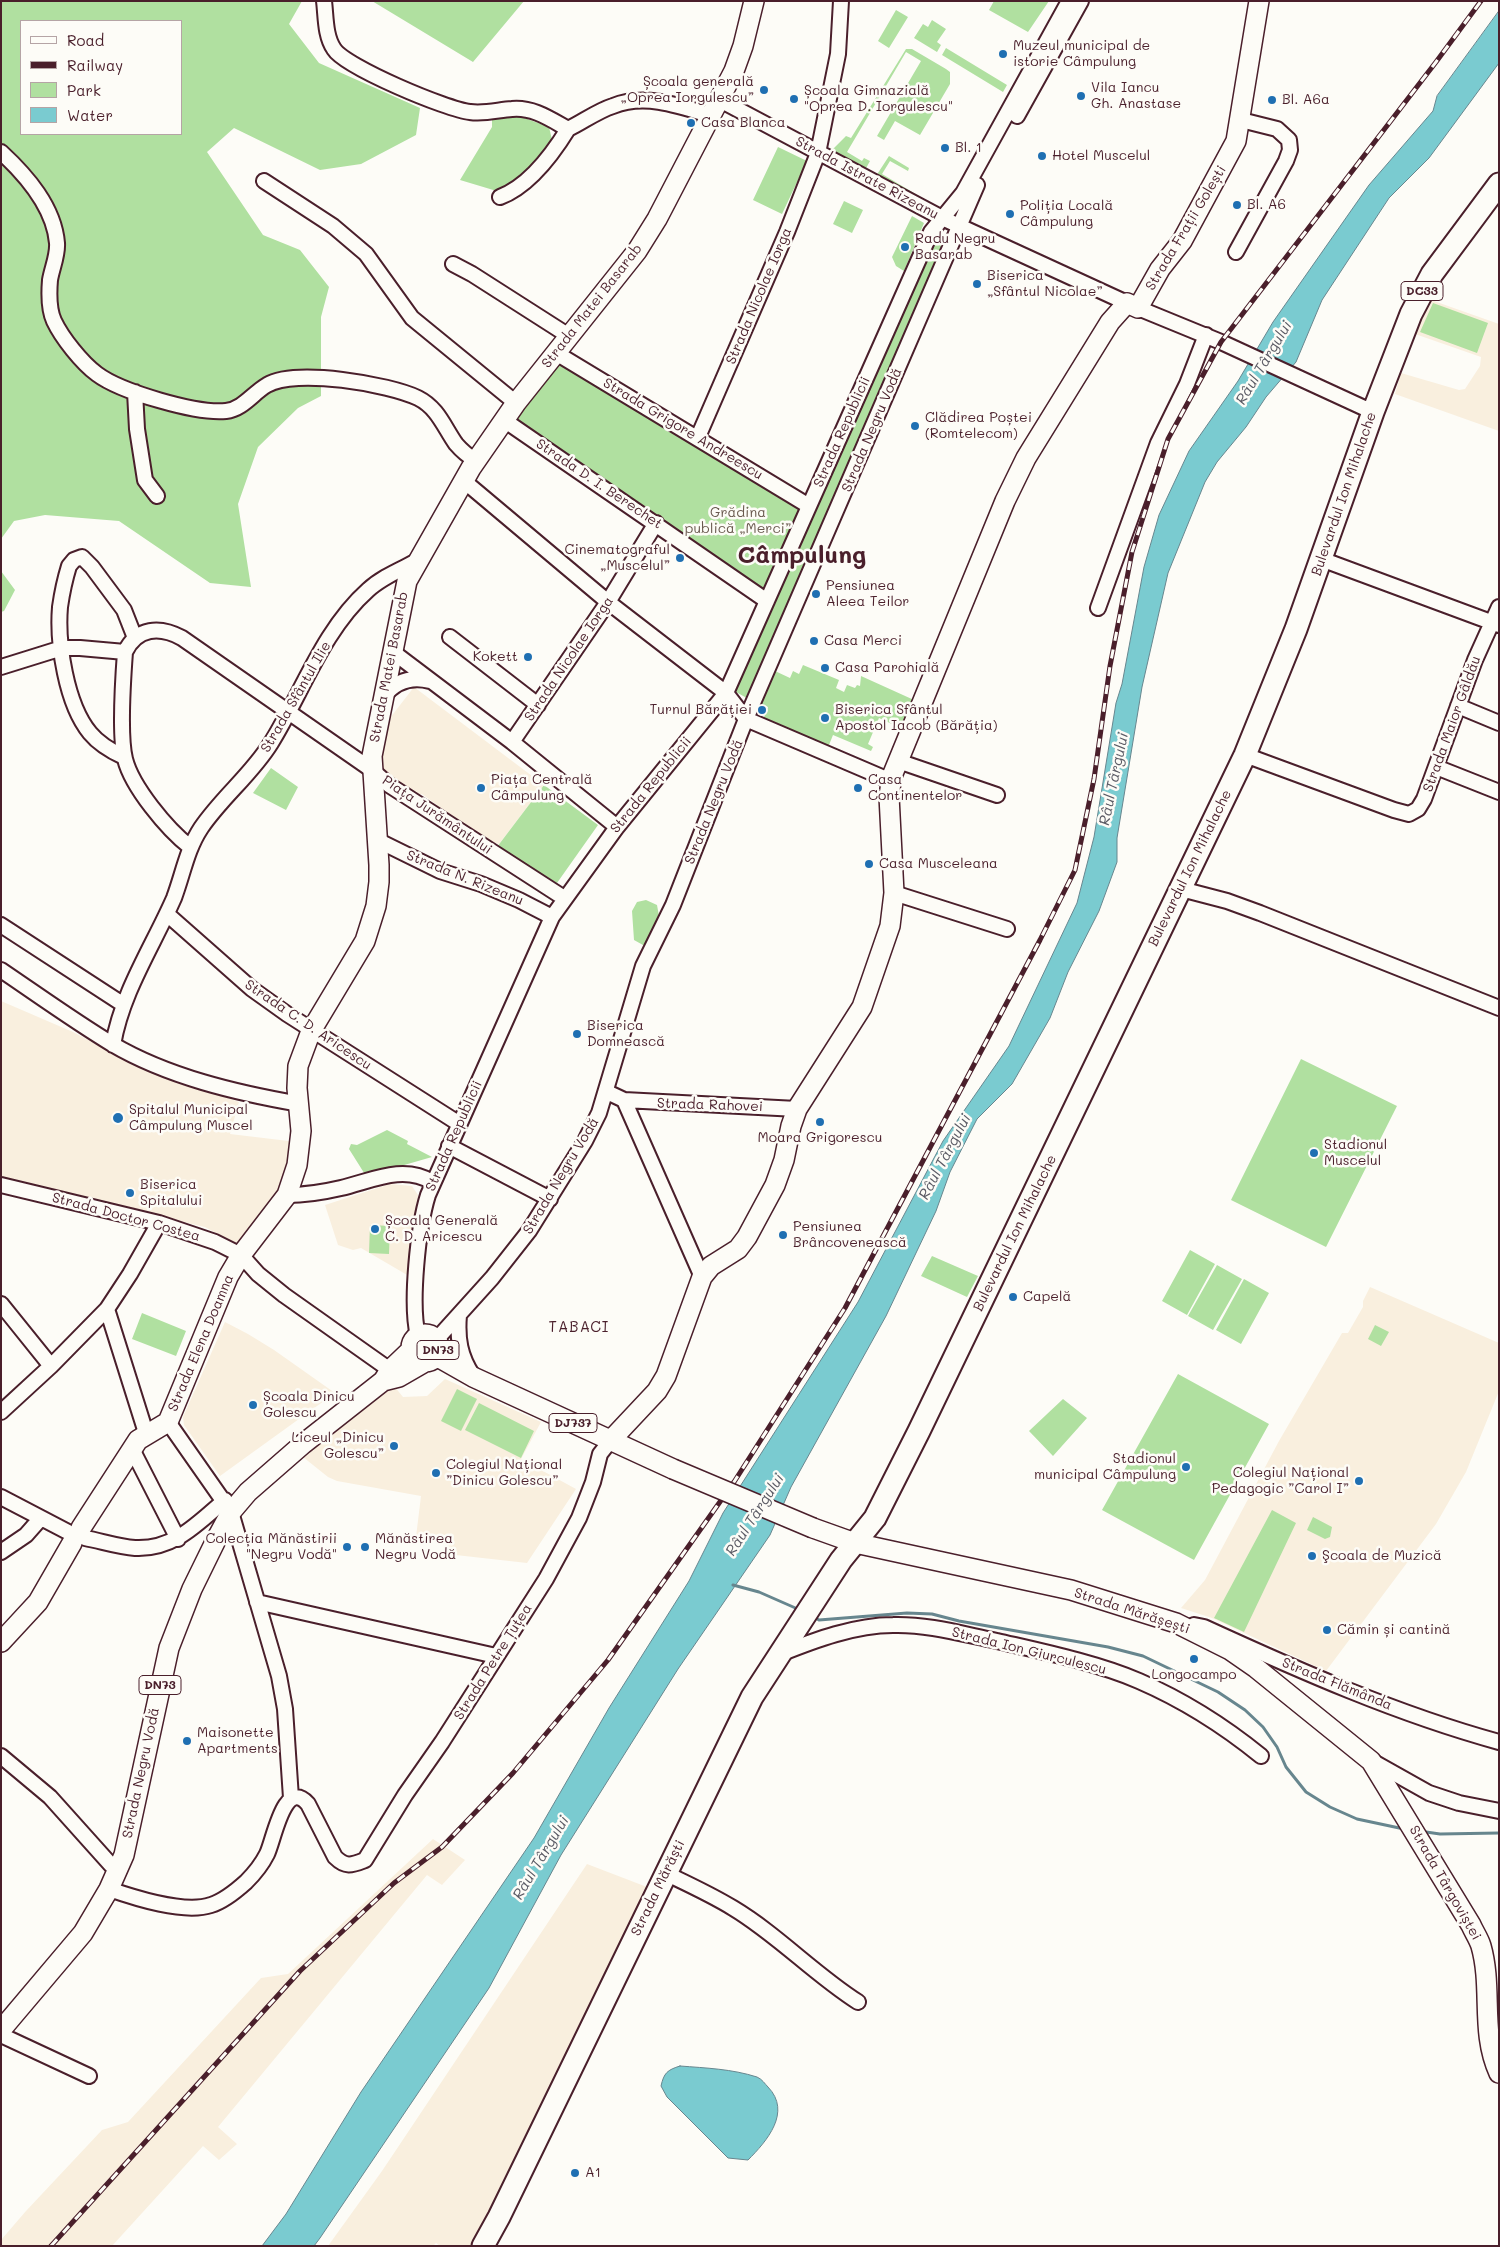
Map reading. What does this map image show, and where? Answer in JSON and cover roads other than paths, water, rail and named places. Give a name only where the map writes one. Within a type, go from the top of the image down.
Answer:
[{"type":"highway","name":"Bulevardul Ion Mihalache","points":[[856,1543],[874,1518],[919,1431],[1244,755],[1296,629],[1399,341],[1421,293],[1432,274],[1499,184]]},
{"type":"highway","name":"Strada Mărăști","points":[[483,2246],[499,2217],[746,1709],[841,1560],[856,1543]]},
{"type":"main road","name":"Strada Matei Basarab","points":[[266,1225],[287,1195],[299,1150],[301,1131],[298,1066],[311,1031],[358,954],[371,925],[379,882],[372,756],[407,581],[476,461],[504,420],[638,251],[716,108],[743,46],[754,1]]},
{"type":"main road","name":"Strada Frații Golești","points":[[702,1276],[711,1266],[738,1249],[747,1238],[780,1173],[797,1109],[862,1006],[890,926],[894,893],[889,796],[891,782],[898,761],[1016,477],[1110,322],[1133,306],[1182,241],[1231,152],[1241,120],[1259,1]]},
{"type":"main road","name":"Strada Elena Doamna","points":[[168,1422],[218,1296],[241,1255],[266,1225]]},
{"type":"main road","points":[[611,1440],[657,1392],[666,1376],[702,1276]]},
{"type":"main road","name":"DN73","points":[[430,1335],[433,1353],[417,1360],[414,1343],[430,1335]]},
{"type":"main road","name":"Strada Negru Vodă","points":[[1,2030],[69,1952],[95,1916],[119,1868],[128,1839],[154,1710],[169,1648],[228,1506],[248,1492],[386,1376],[414,1343]]},
{"type":"main road","points":[[433,1353],[473,1377]]},
{"type":"main road","name":"Strada Negru Vodă","points":[[386,1376],[399,1377],[433,1353]]},
{"type":"main road","name":"DJ737","points":[[473,1377],[673,1469],[813,1528],[856,1543]]},
{"type":"main road","points":[[1,1642],[38,1602],[77,1535],[132,1449],[146,1434],[168,1422]]},
{"type":"main road","name":"Strada Mărășești","points":[[856,1543],[1072,1590],[1176,1623],[1222,1645],[1256,1668],[1371,1761]]},
{"type":"main road","name":"Strada Târgoviștei","points":[[1371,1761],[1471,1925],[1481,1945],[1485,1970],[1487,2030],[1492,2055],[1499,2073]]},
{"type":"street","points":[[324,1],[327,32],[330,41],[334,50],[346,62],[458,110],[471,112],[489,112],[513,108],[530,110],[568,129],[548,157],[523,183],[512,192],[500,197]]},
{"type":"street","name":"Strada Nicolae Iorga","points":[[698,437],[787,232],[818,153],[838,54],[841,1]]},
{"type":"street","name":"DN73","points":[[942,218],[963,194],[1069,1]]},
{"type":"street","name":"Strada Negru Vodă","points":[[433,1353],[458,1315],[512,1254],[550,1199],[600,1113],[643,966],[673,905],[746,719],[960,226],[967,204],[1052,56],[1081,1]]},
{"type":"street","name":"Strada Istrate Rizeanu","points":[[568,129],[613,105],[639,100],[716,108],[818,153],[942,218],[1133,306],[1206,335],[1373,412]]},
{"type":"street","points":[[1236,252],[1286,161],[1290,150],[1289,140],[1277,129],[1241,120]]},
{"type":"street","points":[[1,152],[25,174],[51,216],[57,244],[50,281],[50,303],[54,321],[81,359],[95,373],[111,383],[159,401],[215,411],[237,408],[267,384],[294,376],[366,383],[403,392],[427,404],[439,415],[462,451],[476,461]]},
{"type":"street","points":[[264,181],[333,226],[366,254],[412,318],[516,403]]},
{"type":"street","name":"Strada Republicii","points":[[414,1343],[414,1310],[421,1226],[432,1182],[504,1027],[552,917],[616,827],[726,693],[931,232],[942,218]]},
{"type":"street","points":[[454,264],[569,336]]},
{"type":"street","points":[[1098,608],[1158,442],[1187,384],[1206,335]]},
{"type":"street","name":"Strada Grigore Andreescu","points":[[556,353],[698,437],[809,506]]},
{"type":"street","points":[[135,392],[136,429],[144,480],[157,496]]},
{"type":"street","name":"Strada D. I. Berechet","points":[[504,420],[767,601]]},
{"type":"street","points":[[464,481],[608,602],[726,693],[746,719],[891,782]]},
{"type":"street","name":"Strada Nicolae Iorga","points":[[512,742],[608,602],[656,523]]},
{"type":"street","points":[[124,757],[101,744],[82,721],[69,686],[62,648],[60,608],[69,566],[74,560],[82,557],[92,567],[124,610],[135,638],[125,652],[124,757],[132,777],[165,825],[190,847]]},
{"type":"street","points":[[1321,559],[1495,623]]},
{"type":"street","name":"Strada Sfântul Ilie","points":[[113,1044],[124,1005],[167,914],[179,884],[190,847],[213,812],[254,767],[272,742],[287,712],[335,630],[352,607],[368,590],[385,577],[417,561]]},
{"type":"street","name":"Strada Maior Gâldău","points":[[1244,755],[1409,814],[1418,809],[1436,767],[1475,660],[1495,623],[1499,607]]},
{"type":"street","name":"Piața Jurământului","points":[[135,638],[151,631],[170,632],[372,770],[389,786],[564,898]]},
{"type":"street","points":[[450,637],[538,706]]},
{"type":"street","points":[[1,667],[62,648],[125,652]]},
{"type":"street","points":[[394,652],[512,742],[616,827]]},
{"type":"street","points":[[384,696],[390,688],[405,680],[419,678],[434,682]]},
{"type":"street","points":[[1458,706],[1499,723]]},
{"type":"street","points":[[898,761],[997,795]]},
{"type":"street","points":[[1436,767],[1499,792]]},
{"type":"street","name":"Strada N. Rizeanu","points":[[378,840],[440,871],[488,887],[552,917]]},
{"type":"street","points":[[1181,889],[1227,901],[1260,913],[1499,1008]]},
{"type":"street","points":[[894,893],[1008,928]]},
{"type":"street","name":"Strada C. D. Aricescu","points":[[167,914],[252,989],[311,1031],[458,1123]]},
{"type":"street","points":[[1,925],[124,1005]]},
{"type":"street","points":[[1,970],[113,1044],[165,1068],[212,1086],[300,1104]]},
{"type":"street","points":[[607,1092],[624,1100],[702,1276]]},
{"type":"street","name":"Strada Rahovei","points":[[624,1100],[797,1109]]},
{"type":"street","points":[[449,1146],[550,1199]]},
{"type":"street","points":[[287,1195],[301,1195],[341,1188],[402,1173],[418,1175],[432,1182]]},
{"type":"street","name":"Strada Doctor Costea","points":[[1,1185],[158,1223],[215,1242],[241,1255],[258,1274],[386,1376]]},
{"type":"street","points":[[4,1403],[51,1366],[107,1309],[130,1274],[158,1223]]},
{"type":"street","points":[[1,1304],[51,1366]]},
{"type":"street","points":[[107,1309],[146,1434]]},
{"type":"street","points":[[458,1315],[459,1347],[464,1363],[473,1377]]},
{"type":"street","name":"Strada Elena Doamna","points":[[168,1422],[228,1506],[280,1676],[295,1798]]},
{"type":"street","name":"Strada Petre Țuțea","points":[[295,1798],[308,1804],[335,1857],[341,1863],[349,1866],[366,1860],[404,1795],[442,1742],[546,1579],[579,1518],[593,1482],[600,1454],[611,1440]]},
{"type":"street","points":[[132,1449],[178,1539]]},
{"type":"street","points":[[1,1497],[77,1535],[134,1548],[153,1548],[178,1539],[228,1506]]},
{"type":"street","points":[[1,1552],[26,1535],[41,1518]]},
{"type":"street","points":[[258,1602],[496,1656]]},
{"type":"street","name":"Strada Flămânda","points":[[1176,1623],[1204,1627],[1310,1675],[1463,1732],[1499,1742]]},
{"type":"street","name":"Strada Ion Giurculescu","points":[[780,1654],[858,1629],[892,1624],[939,1628],[1020,1647],[1137,1680],[1164,1692],[1213,1721],[1261,1756]]},
{"type":"street","points":[[1,1756],[50,1797],[112,1865],[119,1868]]},
{"type":"street","points":[[1371,1761],[1429,1793],[1459,1803],[1499,1811]]},
{"type":"street","points":[[109,1890],[179,1906],[200,1908],[211,1905],[228,1896],[247,1881],[259,1867],[267,1854],[280,1815],[295,1798]]},
{"type":"street","points":[[665,1873],[733,1908],[780,1942],[832,1986],[858,2002]]},
{"type":"street","points":[[1,2035],[88,2076]]},
{"type":"water","name":"Râul Târgului","points":[[1499,11],[1499,63],[1429,158],[1389,198],[1322,300],[1296,362],[1266,397],[1246,427],[1217,462],[1205,482],[1168,573],[1142,687],[1117,838],[1117,862],[1099,911],[1068,972],[1050,1018],[1012,1084],[977,1119],[950,1172],[936,1211],[886,1316],[791,1487],[770,1535],[678,1669],[561,1855],[489,1988],[320,2238],[314,2246],[262,2246],[286,2214],[361,2092],[534,1838],[609,1708],[689,1581],[723,1513],[858,1302],[943,1141],[1009,1046],[1077,903],[1094,837],[1116,703],[1122,684],[1144,567],[1159,515],[1189,451],[1238,381],[1273,322],[1369,185],[1433,111],[1437,96]]},
{"type":"water","points":[[680,2066],[719,2069],[748,2074],[759,2078],[768,2087],[775,2097],[778,2106],[777,2116],[769,2135],[748,2160],[728,2158],[667,2097],[661,2086],[663,2078],[669,2071]]},
{"type":"waterway","points":[[733,1585],[759,1592],[800,1610]]},
{"type":"waterway","points":[[814,1617],[819,1620],[907,1613],[932,1614],[959,1621],[1108,1647],[1143,1656],[1218,1692],[1245,1710],[1263,1727],[1277,1747],[1286,1767],[1306,1792],[1330,1807],[1357,1819],[1404,1829]]},
{"type":"waterway","points":[[1426,1832],[1440,1834],[1499,1833]]},
{"type":"railway","points":[[51,2246],[300,1971],[394,1883],[442,1847],[513,1773],[608,1660],[734,1482],[845,1308],[1040,940],[1075,870],[1094,779],[1110,666],[1132,552],[1168,439],[1221,342],[1481,1]]},
{"type":"place","name":"Muzeul municipal de istorie Câmpulung","points":[[1003,54]]},
{"type":"place","name":"Școala generală „Oprea Iorgulescu”","points":[[764,90]]},
{"type":"place","name":"Vila Iancu Gh. Anastase","points":[[1081,96]]},
{"type":"place","name":"Școala Gimnazială \"Oprea D. Iorgulescu\"","points":[[794,99]]},
{"type":"place","name":"Bl. A6a","points":[[1272,100]]},
{"type":"place","name":"Casa Blanca","points":[[691,123]]},
{"type":"place","name":"Bl. 1","points":[[945,148]]},
{"type":"place","name":"Hotel Muscelul","points":[[1042,156]]},
{"type":"place","name":"Bl. A6","points":[[1237,205]]},
{"type":"place","name":"Poliția Locală Câmpulung","points":[[1010,214]]},
{"type":"place","name":"Radu Negru Basarab","points":[[905,247]]},
{"type":"place","name":"Biserica „Sfântul Nicolae”","points":[[977,284]]},
{"type":"place","name":"Clădirea Poștei (Romtelecom)","points":[[915,426]]},
{"type":"place","name":"Cinematograful „Muscelul”","points":[[680,558]]},
{"type":"place","name":"Pensiunea Aleea Teilor","points":[[816,594]]},
{"type":"place","name":"Casa Merci","points":[[814,641]]},
{"type":"place","name":"Kokett","points":[[528,657]]},
{"type":"place","name":"Casa Parohială","points":[[825,668]]},
{"type":"place","name":"Turnul Bărăției","points":[[762,710]]},
{"type":"place","name":"Biserica Sfântul Apostol Iacob (Bărăția)","points":[[825,718]]},
{"type":"place","name":"Piața Centrală Câmpulung","points":[[481,788]]},
{"type":"place","name":"Casa Continentelor","points":[[858,788]]},
{"type":"place","name":"Casa Musceleana","points":[[869,864]]},
{"type":"place","name":"Biserica Domnească","points":[[577,1034]]},
{"type":"place","name":"Spitalul Municipal Câmpulung Muscel","points":[[118,1118]]},
{"type":"place","name":"Moara Grigorescu","points":[[820,1122]]},
{"type":"place","name":"Stadionul Muscelul","points":[[1314,1153]]},
{"type":"place","name":"Biserica Spitalului","points":[[130,1193]]},
{"type":"place","name":"Școala Generală C. D. Aricescu","points":[[375,1229]]},
{"type":"place","name":"Pensiunea Brâncovenească","points":[[783,1235]]},
{"type":"place","name":"Capelă","points":[[1013,1297]]},
{"type":"place","name":"Școala Dinicu Golescu","points":[[253,1405]]},
{"type":"place","name":"Liceul „Dinicu Golescu”","points":[[394,1446]]},
{"type":"place","name":"Stadionul municipal Câmpulung","points":[[1186,1467]]},
{"type":"place","name":"Colegiul Național ”Dinicu Golescu”","points":[[436,1473]]},
{"type":"place","name":"Colegiul Național Pedagogic ”Carol I”","points":[[1359,1481]]},
{"type":"place","name":"Colecția Mănăstirii \"Negru Vodă\"","points":[[347,1547]]},
{"type":"place","name":"Mănăstirea Negru Vodă","points":[[365,1547]]},
{"type":"place","name":"Şcoala de Muzică","points":[[1312,1556]]},
{"type":"place","name":"Cămin și cantină","points":[[1327,1630]]},
{"type":"place","name":"Longocampo","points":[[1194,1659]]},
{"type":"place","name":"Maisonette Apartments","points":[[187,1741]]},
{"type":"place","name":"A1","points":[[575,2173]]},
{"type":"district","name":"Câmpulung","points":[[802,556]]},
{"type":"district","name":"TABACI","points":[[579,1327]]},
{"type":"park label","name":"Grădina publică „Merci”","points":[[738,522]]}]
